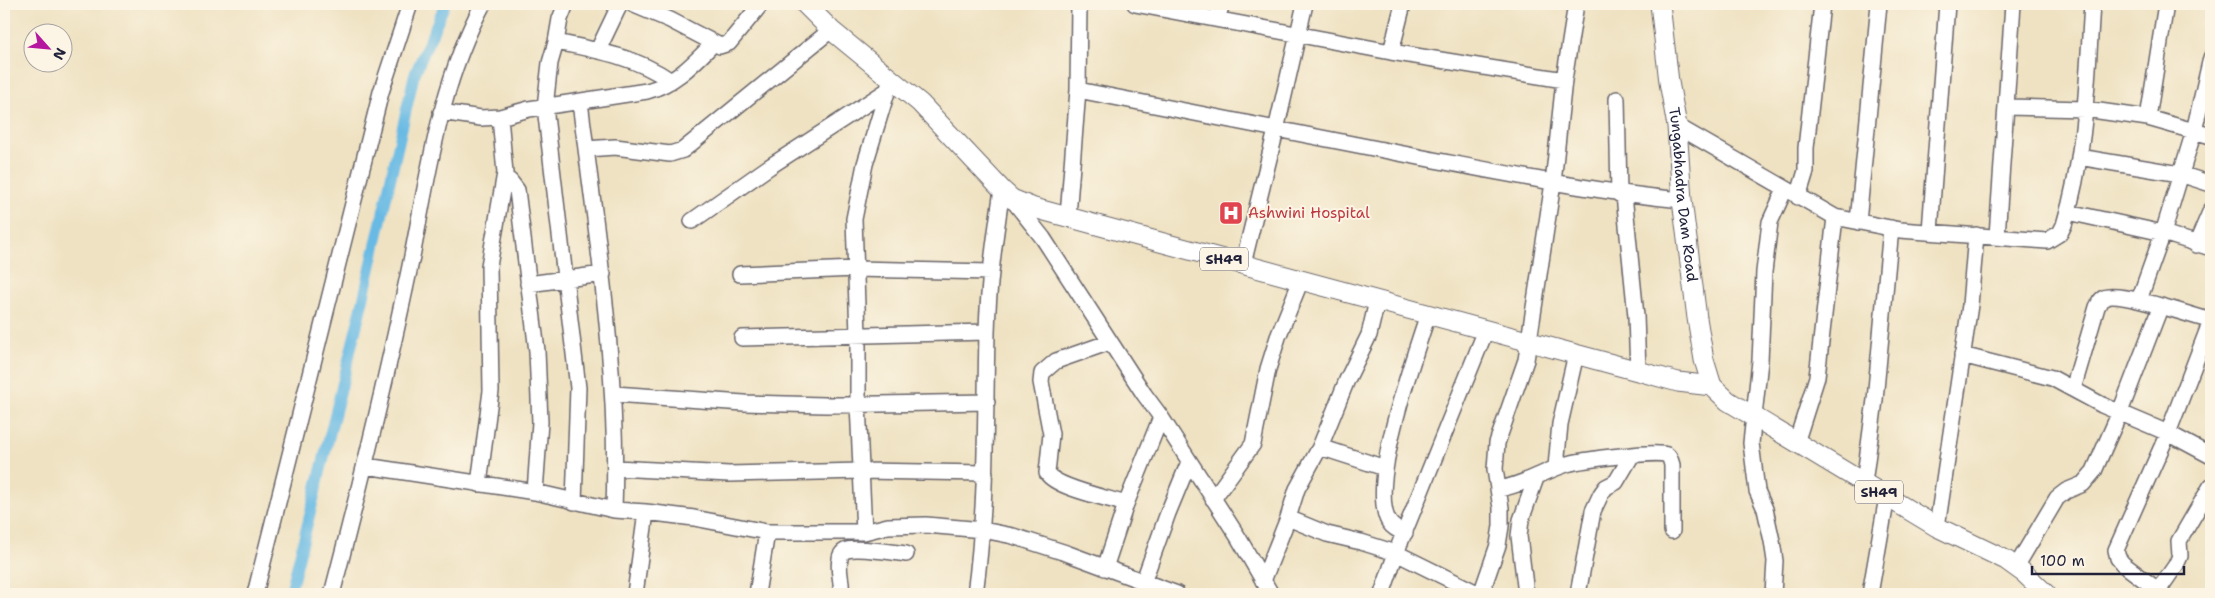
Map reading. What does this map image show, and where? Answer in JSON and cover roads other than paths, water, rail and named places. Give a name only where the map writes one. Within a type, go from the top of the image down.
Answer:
[{"type":"main road","name":"SH49","points":[[805,4],[889,84],[920,103],[1007,195],[1034,208],[1678,382],[1712,386],[1728,401],[1937,527],[1998,555],[2016,567],[2046,594]]},
{"type":"main road","name":"Tungabhadra Dam Road","points":[[1660,4],[1669,82],[1677,126],[1682,200],[1697,318],[1704,360],[1712,386]]},
{"type":"street","points":[[255,594],[381,92],[410,4]]},
{"type":"street","points":[[332,594],[366,466],[409,271],[441,112],[455,64],[483,4]]},
{"type":"street","points":[[566,4],[560,18],[550,63],[545,107],[578,388],[574,502]]},
{"type":"street","points":[[598,50],[620,4]]},
{"type":"street","points":[[632,4],[670,20],[720,46],[729,43],[761,4]]},
{"type":"street","points":[[1068,216],[1078,90],[1079,4]]},
{"type":"street","points":[[1135,4],[1391,52],[1564,80]]},
{"type":"street","points":[[1217,19],[1222,4]]},
{"type":"street","points":[[1243,264],[1299,35],[1304,4]]},
{"type":"street","points":[[1391,52],[1403,4]]},
{"type":"street","points":[[1288,518],[1327,534],[1396,553],[1480,594],[1498,545],[1501,526],[1496,469],[1497,443],[1526,360],[1576,4]]},
{"type":"street","points":[[1798,197],[1806,171],[1806,148],[1822,4]]},
{"type":"street","points":[[1858,222],[1879,4]]},
{"type":"street","points":[[1930,231],[1947,4]]},
{"type":"street","points":[[1997,236],[2013,4]]},
{"type":"street","points":[[1677,126],[1835,217],[1891,228],[2047,241],[2060,233],[2068,212],[2079,156],[2085,109],[2092,4]]},
{"type":"street","points":[[2148,118],[2166,4]]},
{"type":"street","points":[[586,149],[615,147],[670,154],[683,150],[831,30]]},
{"type":"street","points":[[556,42],[598,50],[647,65],[671,81]]},
{"type":"street","points":[[441,112],[481,118],[500,117],[545,107],[659,88],[688,69],[714,43]]},
{"type":"street","points":[[2139,300],[2163,233],[2208,86],[2211,58]]},
{"type":"street","points":[[692,221],[889,84]]},
{"type":"street","points":[[864,532],[858,404],[854,219],[858,192],[889,84]]},
{"type":"street","points":[[1078,90],[1276,130],[1552,182],[1622,194],[1682,200]]},
{"type":"street","points":[[1617,99],[1622,194],[1636,316],[1638,371]]},
{"type":"street","points":[[580,102],[602,274],[614,394],[616,468],[614,510]]},
{"type":"street","points":[[2007,107],[2085,109],[2148,118],[2211,136]]},
{"type":"street","points":[[478,484],[491,391],[490,266],[504,180],[500,117]]},
{"type":"street","points":[[2079,156],[2180,174],[2211,184]]},
{"type":"street","points":[[504,180],[510,181],[517,190],[537,351],[540,422],[535,492]]},
{"type":"street","points":[[1773,594],[1774,561],[1772,541],[1765,509],[1757,491],[1751,443],[1760,361],[1764,272],[1770,222],[1785,189]]},
{"type":"street","points":[[977,594],[983,530],[987,332],[991,272],[1007,195]]},
{"type":"street","points":[[1007,195],[1043,238],[1238,537],[1267,588]]},
{"type":"street","points":[[2196,245],[2211,210]]},
{"type":"street","points":[[2068,212],[2163,233],[2196,245],[2211,248]]},
{"type":"street","points":[[1796,443],[1817,377],[1835,217]]},
{"type":"street","points":[[1864,483],[1875,400],[1891,228]]},
{"type":"street","points":[[1937,527],[1970,305],[1976,234]]},
{"type":"street","points":[[740,274],[855,269],[991,272]]},
{"type":"street","points":[[528,284],[602,274]]},
{"type":"street","points":[[1213,499],[1253,444],[1268,369],[1278,337],[1302,280]]},
{"type":"street","points":[[2073,388],[2096,307],[2102,299],[2111,296],[2139,300],[2160,308],[2211,321],[2168,433],[2114,556],[2161,592],[2178,561],[2179,541],[2211,486]]},
{"type":"street","points":[[1267,588],[1297,489],[1320,447],[1347,380],[1369,335],[1377,301]]},
{"type":"street","points":[[2016,567],[2057,498],[2066,491],[2084,484],[2089,479],[2120,412],[2160,308]]},
{"type":"street","points":[[1404,534],[1388,520],[1385,504],[1385,468],[1395,422],[1428,314]]},
{"type":"street","points":[[1382,594],[1396,553],[1486,330]]},
{"type":"street","points":[[742,338],[987,332]]},
{"type":"street","points":[[1110,342],[1056,361],[1042,373],[1041,382],[1051,434],[1047,473],[1056,482],[1126,504]]},
{"type":"street","points":[[1556,467],[1560,424],[1576,354]]},
{"type":"street","points":[[1962,356],[2052,378],[2102,405],[2168,433],[2211,456]]},
{"type":"street","points":[[614,394],[744,403],[825,405],[987,402]]},
{"type":"street","points":[[1105,568],[1126,504],[1161,417]]},
{"type":"street","points":[[1320,447],[1385,468]]},
{"type":"street","points":[[1499,489],[1512,487],[1536,478],[1556,467],[1570,463],[1632,455],[1666,454],[1672,464],[1672,531]]},
{"type":"street","points":[[1578,594],[1593,511],[1601,494],[1606,487],[1616,482],[1632,455]]},
{"type":"street","points":[[1141,588],[1189,462]]},
{"type":"street","points":[[366,466],[535,492],[614,510],[646,512],[767,532],[864,532],[888,526],[926,525],[983,530],[1013,536],[1105,568],[1141,588],[1176,594]]},
{"type":"street","points":[[616,468],[730,474],[862,471],[985,474]]},
{"type":"street","points":[[1526,594],[1519,536],[1521,520],[1536,478]]},
{"type":"street","points":[[1870,594],[1887,497]]},
{"type":"street","points":[[635,594],[646,512]]},
{"type":"street","points":[[757,594],[767,532]]},
{"type":"street","points":[[840,594],[842,585],[839,561],[842,553],[847,550],[858,550],[906,554]]},
{"type":"waterway","points":[[290,594],[362,305],[414,76],[445,4]]},
{"type":"place","name":"Ashwini Hospital","points":[[1231,213]]}]
